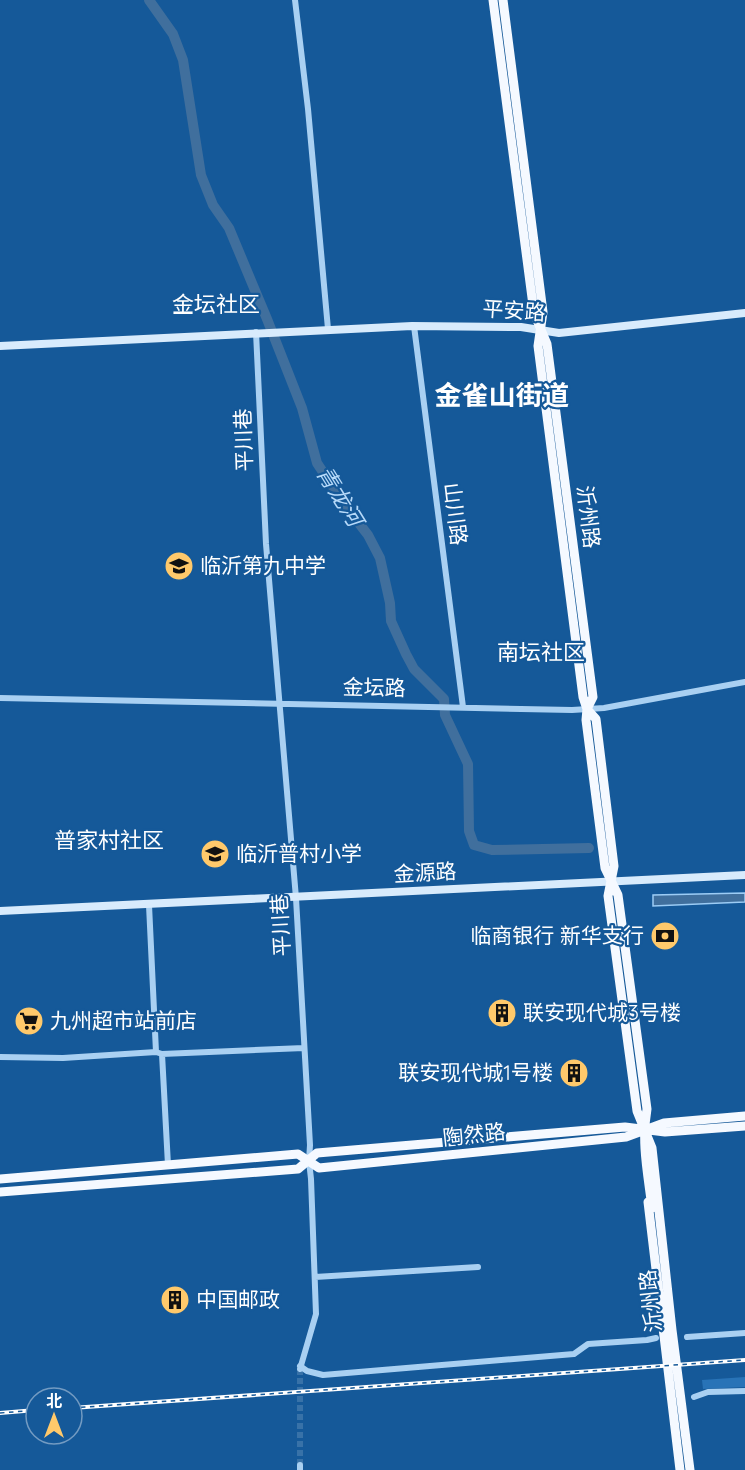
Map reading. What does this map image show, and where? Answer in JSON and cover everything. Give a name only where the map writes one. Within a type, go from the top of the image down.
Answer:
[{"type":"main road","name":"沂州路","points":[[493,0],[534,313],[547,344],[593,697],[587,708],[586,720],[605,868],[618,895],[647,1109],[644,1148],[653,1188],[690,1470]]},
{"type":"main road","name":"沂州路","points":[[503,0],[543,312],[541,330]]},
{"type":"main road","name":"陶然路","points":[[0,1179],[298,1154],[319,1168],[626,1137],[664,1123],[745,1116]]},
{"type":"main road","name":"陶然路","points":[[0,1192],[298,1169],[317,1153],[625,1127],[665,1132],[745,1126]]},
{"type":"main road","points":[[653,1188],[648,1200],[649,1211],[682,1470]]},
{"type":"main road","points":[[653,1188],[662,1202],[695,1470]]},
{"type":"street","points":[[295,0],[308,109],[328,329]]},
{"type":"street","name":"平安路","points":[[260,332],[414,326],[521,327],[559,333],[745,313]]},
{"type":"street","name":"山川路","points":[[414,326],[463,707]]},
{"type":"street","points":[[0,346],[260,332]]},
{"type":"street","name":"平川巷","points":[[260,332],[266,544],[296,898],[315,1277],[316,1314],[300,1368],[323,1375],[574,1354],[588,1344],[647,1341],[656,1338]]},
{"type":"street","name":"金坛路","points":[[0,698],[604,708],[745,682]]},
{"type":"street","name":"金源路","points":[[0,911],[745,875]]},
{"type":"street","points":[[149,905],[168,1165]]},
{"type":"street","points":[[0,1057],[63,1058],[304,1048]]},
{"type":"street","points":[[315,1277],[478,1267]]},
{"type":"street","points":[[687,1337],[745,1333]]},
{"type":"street","points":[[694,1397],[708,1392],[745,1391]]},
{"type":"shaded area","points":[[745,893],[745,902],[653,906],[653,895]]},
{"type":"shaded area","points":[[745,1377],[745,1387],[703,1389],[702,1380]]},
{"type":"waterway","name":"青龙河","points":[[149,0],[173,34],[183,60],[201,175],[213,205],[229,228],[267,319],[302,408],[317,463],[368,535],[380,558],[390,603],[391,621],[414,669],[444,699],[445,715],[468,764],[469,831],[474,845],[492,850],[589,848]]},
{"type":"tunnel","points":[[300,1369],[300,1465]]},
{"type":"railway","points":[[84,1407],[745,1360]]},
{"type":"railway","points":[[0,1413],[24,1411]]},
{"type":"place","name":"临沂第九中学","points":[[179,566]]},
{"type":"place","name":"临沂普村小学","points":[[215,854]]},
{"type":"place","name":"临商银行 新华支行","points":[[665,936]]},
{"type":"place","name":"联安现代城3号楼","points":[[502,1013]]},
{"type":"place","name":"九州超市站前店","points":[[29,1021]]},
{"type":"place","name":"联安现代城1号楼","points":[[574,1073]]},
{"type":"place","name":"中国邮政","points":[[175,1300]]},
{"type":"district","name":"金坛社区","points":[[216,304]]},
{"type":"district","name":"金雀山街道","points":[[502,396]]},
{"type":"district","name":"南坛社区","points":[[541,652]]},
{"type":"district","name":"普家村社区","points":[[109,840]]}]
